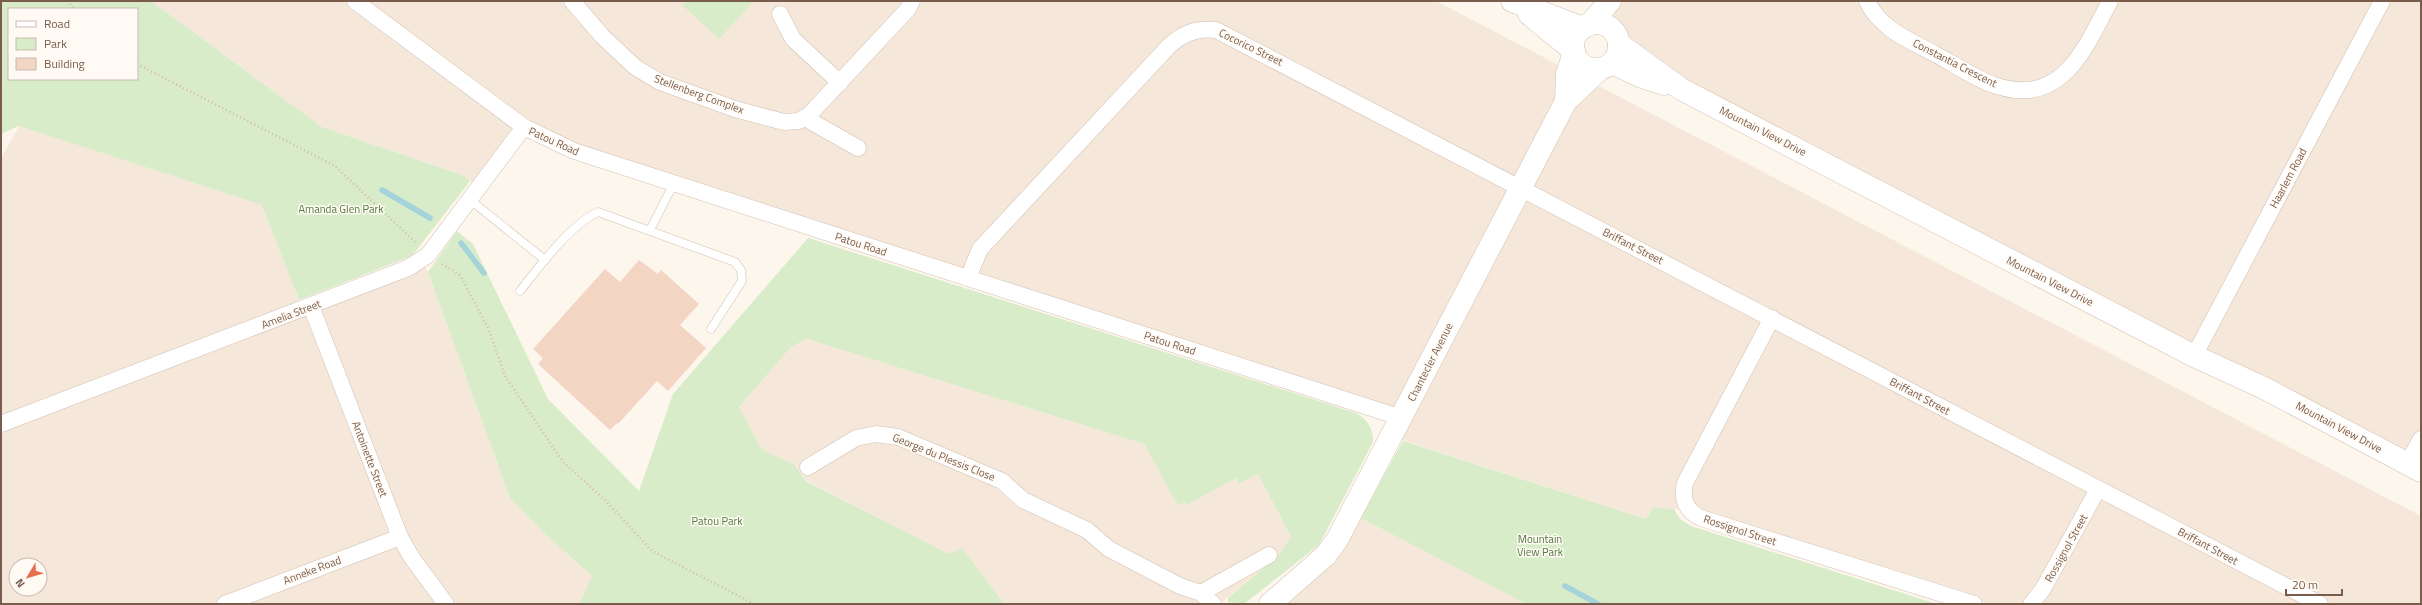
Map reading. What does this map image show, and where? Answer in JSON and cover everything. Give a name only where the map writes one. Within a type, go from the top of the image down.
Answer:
[{"type":"street","name":"Patou Road","points":[[356,1],[524,127],[574,151],[1402,418]]},
{"type":"street","name":"Stellenberg Complex","points":[[572,1],[602,36],[635,67],[660,82],[735,109],[784,122],[793,122],[805,118]]},
{"type":"street","points":[[858,148],[805,118],[840,83],[908,9],[912,1]]},
{"type":"street","points":[[1610,1],[1586,26],[1574,42],[1574,52],[1577,59],[1587,67],[1611,52]]},
{"type":"street","points":[[1611,52],[1616,1]]},
{"type":"street","name":"Constantia Crescent","points":[[1867,1],[1876,16],[1892,31],[1992,84],[2016,90],[2028,89],[2053,82],[2074,66],[2110,1]]},
{"type":"street","name":"Haarlem Road","points":[[2194,356],[2382,1]]},
{"type":"street","points":[[1514,2],[1586,26],[1598,24],[1611,52]]},
{"type":"street","points":[[1514,2],[1574,52]]},
{"type":"street","points":[[780,14],[793,39],[840,83]]},
{"type":"street","name":"Cocorico Street","points":[[968,278],[980,249],[1169,46],[1183,35],[1194,30],[1216,30],[1226,34],[1521,188]]},
{"type":"street","name":"Chantecler Avenue","points":[[1566,101],[1567,74],[1574,52]]},
{"type":"street","name":"Mountain View Drive","points":[[1611,52],[1642,77],[1680,88],[2194,356],[2264,388],[2414,467]]},
{"type":"street","name":"Chantecler Avenue","points":[[1270,604],[1332,549],[1402,418],[1566,101],[1611,52]]},
{"type":"street","name":"Amelia Street","points":[[1,424],[381,280],[408,268],[428,255],[524,127]]},
{"type":"street","name":"Briffant Street","points":[[1521,188],[2320,604]]},
{"type":"street","name":"Antoinette Street","points":[[311,306],[400,537],[412,558],[446,604]]},
{"type":"street","name":"Rossignol Street","points":[[1772,318],[1685,483],[1683,491],[1686,506],[1690,511],[1701,518],[1974,604]]},
{"type":"street","name":"George du Plessis Close","points":[[808,467],[856,438],[876,434],[898,437],[1002,481],[1023,500],[1087,530],[1108,549],[1180,586],[1201,593],[1213,604]]},
{"type":"street","points":[[2414,467],[2421,439]]},
{"type":"street","name":"Rossignol Street","points":[[2031,604],[2043,589],[2098,489]]},
{"type":"street","name":"Anneke Road","points":[[225,604],[400,537]]},
{"type":"street","points":[[1201,593],[1269,555]]},
{"type":"lane","points":[[650,230],[674,183]]},
{"type":"lane","points":[[470,199],[545,260]]},
{"type":"lane","points":[[520,291],[545,260],[588,216],[598,212],[735,262],[741,270],[742,281],[711,329]]},
{"type":"path","points":[[138,65],[335,166],[428,255],[460,275],[488,328],[505,376],[563,462],[604,500],[652,551],[754,604]]},
{"type":"shaded area","points":[[151,1],[1436,1],[2421,516],[2421,604],[1970,604],[1688,510],[1653,507],[1646,519],[1392,437],[1403,417],[574,150],[525,126],[479,188],[462,175],[322,127]]},
{"type":"shaded area","points":[[1615,1],[2421,1],[2421,469],[1681,87],[1611,28]]},
{"type":"shaded area","points":[[19,126],[263,205],[302,309],[422,262],[428,272],[510,498],[546,535],[592,576],[579,604],[1,604],[1,159]]},
{"type":"shaded area","points":[[807,339],[1144,444],[1178,506],[1185,502],[1187,505],[1236,478],[1239,484],[1258,474],[1291,537],[1278,555],[1220,604],[1004,604],[962,548],[949,555],[806,480],[794,464],[762,450],[739,407],[791,347]]},
{"type":"shaded area","points":[[1353,513],[1375,525],[1526,604],[1271,604]]},
{"type":"green space","name":"Amanda Glen Park","points":[[1,1],[151,1],[322,127],[462,175],[470,181],[412,256],[299,300],[262,205],[19,126],[1,134]]},
{"type":"green space","points":[[686,1],[754,1],[719,39],[682,5]]},
{"type":"green space","name":"Patou Park","points":[[457,231],[473,244],[548,399],[639,491],[673,394],[808,238],[1356,413],[1369,425],[1373,442],[1319,545],[1244,604],[1228,602],[1228,598],[1278,555],[1291,537],[1258,474],[1239,484],[1236,478],[1187,505],[1185,502],[1178,506],[1144,444],[807,339],[791,347],[739,407],[762,450],[794,464],[806,481],[949,554],[962,548],[1004,604],[579,604],[592,576],[546,535],[510,498],[428,272]]},
{"type":"green space","name":"Mountain View Park","points":[[1403,441],[1646,519],[1653,507],[1674,509],[1680,519],[1691,526],[1937,604],[1526,604],[1361,518]]},
{"type":"building","points":[[639,260],[658,274],[661,270],[699,304],[680,325],[706,348],[668,391],[657,381],[618,424],[617,423],[610,430],[538,364],[543,358],[533,349],[605,269],[620,282]]},
{"type":"waterway","points":[[382,190],[430,218]]},
{"type":"waterway","points":[[461,243],[484,273]]},
{"type":"waterway","points":[[1565,586],[1598,604]]}]
